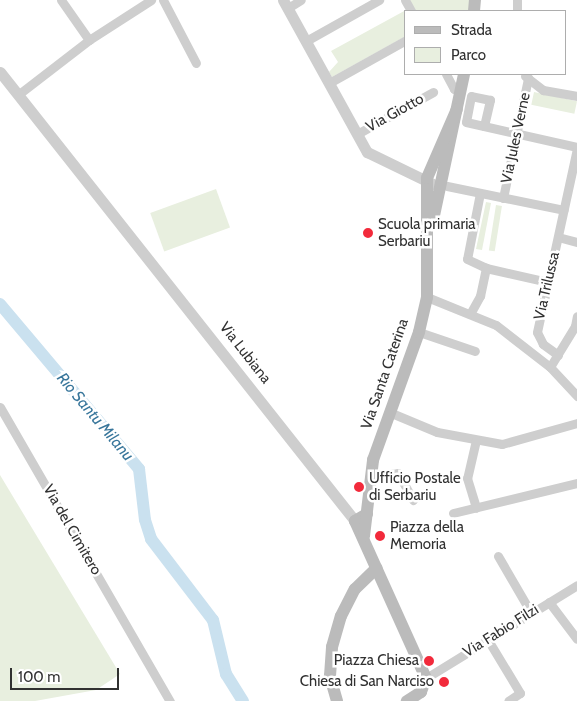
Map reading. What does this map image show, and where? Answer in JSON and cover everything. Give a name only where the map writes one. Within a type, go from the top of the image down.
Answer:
[{"type":"main road","name":"Via Santa Caterina","points":[[427,244],[445,184],[464,75]]},
{"type":"main road","name":"Via Santa Caterina","points":[[364,536],[371,475],[389,412],[419,332],[427,297],[425,271],[427,178],[457,109]]},
{"type":"main road","points":[[355,521],[367,514]]},
{"type":"main road","name":"Via Lubiana","points":[[355,521],[364,536],[426,678]]},
{"type":"main road","points":[[337,701],[330,676],[332,647],[340,616],[355,589],[377,568]]},
{"type":"main road","points":[[407,701],[424,697],[426,678]]},
{"type":"street","points":[[61,0],[89,40]]},
{"type":"street","points":[[19,94],[89,40],[151,0]]},
{"type":"street","points":[[163,0],[196,63]]},
{"type":"street","points":[[301,0],[286,4],[367,152],[427,178],[432,185],[445,184],[564,210]]},
{"type":"street","points":[[306,41],[379,0]]},
{"type":"street","points":[[329,83],[404,41]]},
{"type":"street","name":"Via Lubiana","points":[[0,72],[355,521]]},
{"type":"street","points":[[447,75],[454,89],[460,91]]},
{"type":"street","points":[[526,76],[542,90],[577,96]]},
{"type":"street","name":"Via Jules Verne","points":[[503,198],[517,132],[526,76]]},
{"type":"street","name":"Via Giotto","points":[[356,134],[434,92]]},
{"type":"street","points":[[484,126],[577,147]]},
{"type":"street","name":"Via Trilussa","points":[[558,355],[542,344],[537,332],[577,147]]},
{"type":"street","points":[[480,193],[466,254],[470,263],[548,282]]},
{"type":"street","name":"Via Trilussa","points":[[558,237],[577,242]]},
{"type":"street","points":[[470,314],[480,296],[486,268]]},
{"type":"street","points":[[427,297],[496,325],[550,367],[577,396]]},
{"type":"street","points":[[550,367],[575,326],[577,316]]},
{"type":"street","points":[[419,332],[475,351]]},
{"type":"street","name":"Via del Cimitero","points":[[0,407],[145,653],[170,701]]},
{"type":"street","points":[[389,412],[437,432],[502,444],[577,423]]},
{"type":"street","points":[[476,440],[468,478],[476,508]]},
{"type":"street","points":[[371,475],[398,473],[413,500]]},
{"type":"street","points":[[453,513],[577,483]]},
{"type":"street","points":[[498,556],[531,613]]},
{"type":"street","name":"Via Fabio Filzi","points":[[426,678],[577,585]]},
{"type":"street","points":[[549,602],[577,639]]},
{"type":"street","points":[[488,640],[520,693],[508,701]]},
{"type":"green space","points":[[410,0],[469,0],[469,10],[410,10]]},
{"type":"green space","points":[[404,11],[404,37],[332,77],[329,72],[338,62],[331,51]]},
{"type":"green space","points":[[534,92],[577,101],[574,114],[531,105]]},
{"type":"green space","points":[[216,189],[230,228],[164,251],[150,213]]},
{"type":"green space","points":[[486,202],[491,203],[482,250],[476,249]]},
{"type":"green space","points":[[496,205],[502,206],[495,251],[489,250]]},
{"type":"green space","points":[[0,475],[120,674],[96,690],[35,701],[0,701]]},
{"type":"waterway","name":"Rio Santu Milanu","points":[[0,304],[139,469],[145,520],[151,539],[213,620],[226,674],[243,701]]},
{"type":"place","name":"Scuola primaria Serbariu","points":[[368,233]]},
{"type":"place","name":"Ufficio Postale di Serbariu","points":[[359,487]]},
{"type":"place","name":"Piazza della Memoria","points":[[380,536]]},
{"type":"place","name":"Piazza Chiesa","points":[[429,661]]},
{"type":"place","name":"Chiesa di San Narciso","points":[[444,682]]}]
